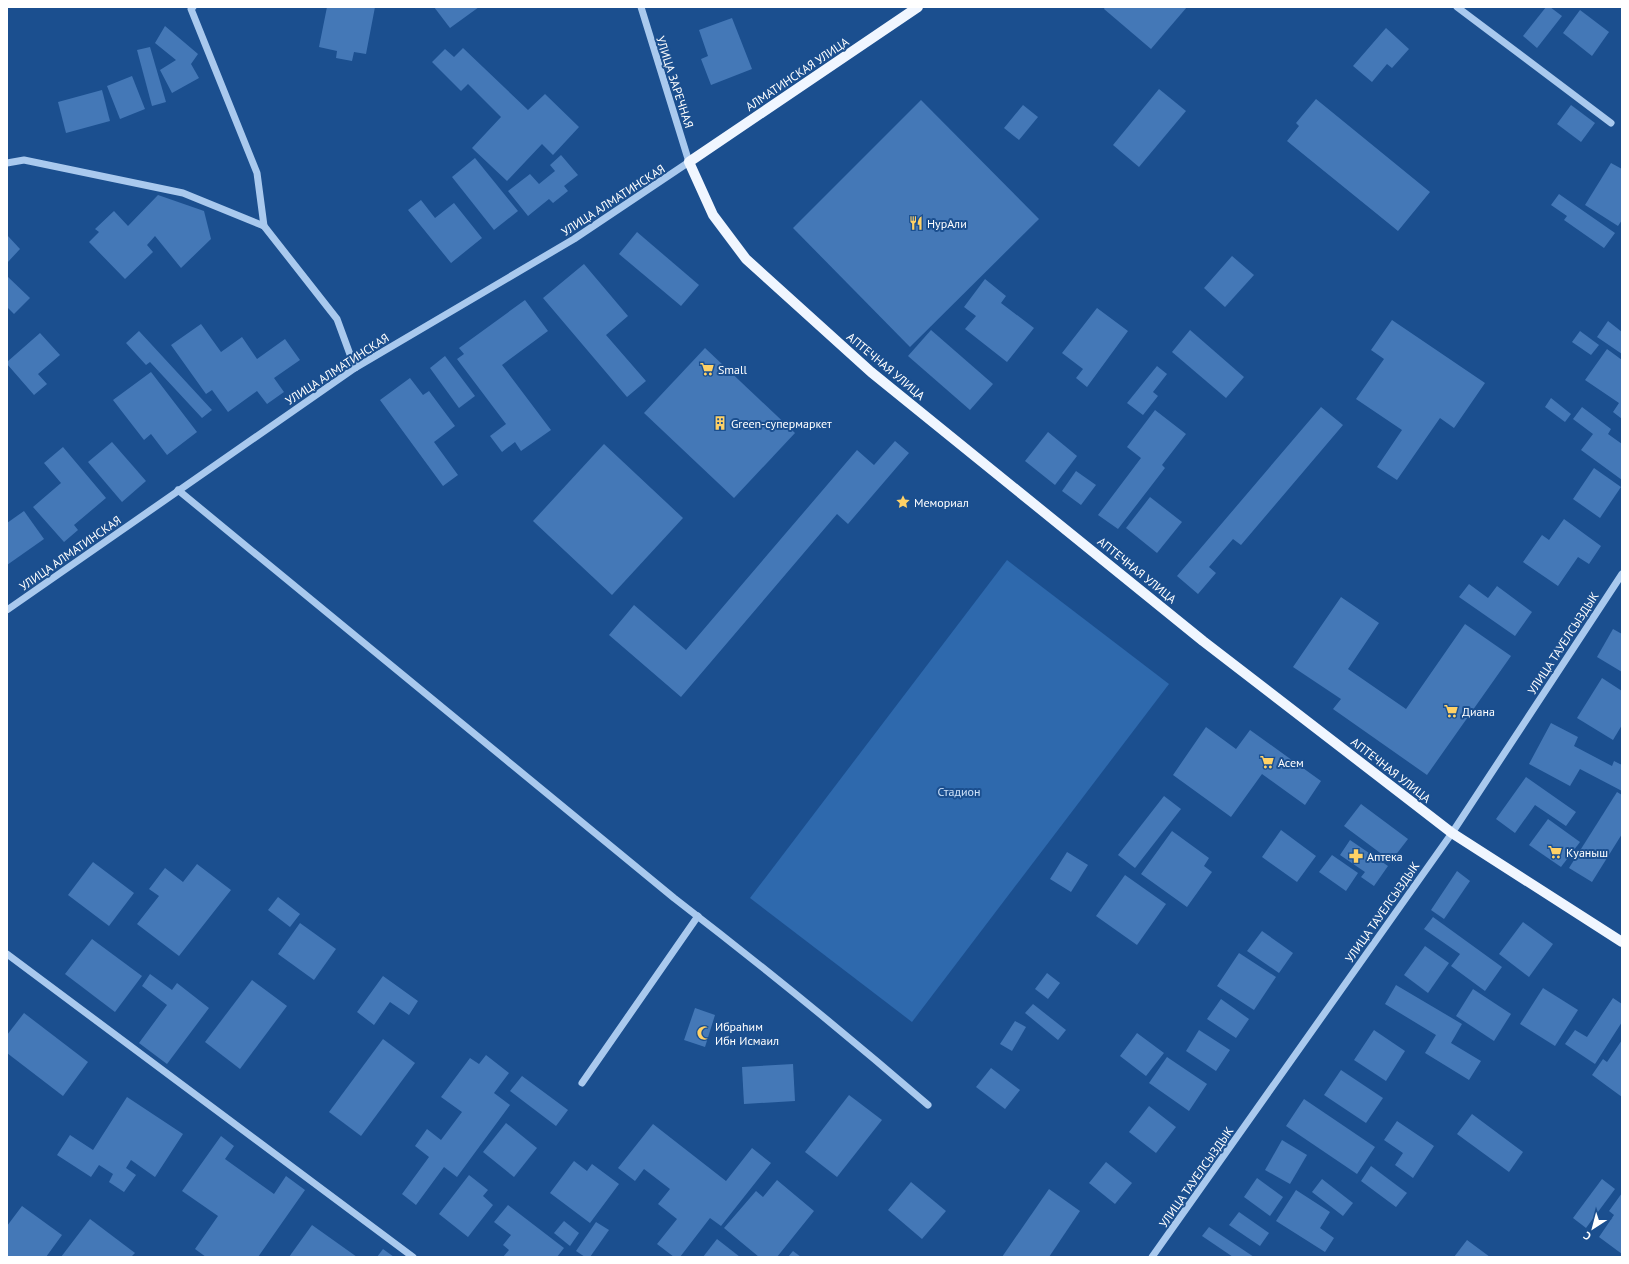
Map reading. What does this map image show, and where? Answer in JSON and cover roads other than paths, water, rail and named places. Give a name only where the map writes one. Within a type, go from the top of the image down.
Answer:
[{"type":"main road","name":"АЛМАТИНСКАЯ УЛИЦА","points":[[689,162],[918,7]]},
{"type":"main road","name":"АПТЕЧНАЯ УЛИЦА","points":[[689,162],[713,215],[746,259],[871,372],[1204,641],[1452,833],[1622,942]]},
{"type":"street","points":[[193,7],[191,10],[257,173],[264,226]]},
{"type":"street","name":"УЛИЦА ЗАРЕЧНАЯ","points":[[641,7],[689,162]]},
{"type":"street","points":[[1457,7],[1611,123]]},
{"type":"street","points":[[7,163],[24,160],[183,193],[264,226],[336,319],[355,368]]},
{"type":"street","name":"УЛИЦА АЛМАТИНСКАЯ","points":[[7,610],[355,368],[574,239],[689,162]]},
{"type":"street","points":[[178,490],[698,916],[720,932],[928,1105]]},
{"type":"street","name":"УЛИЦА ТАУЕЛСЫЗДЫК","points":[[1152,1257],[1452,833],[1622,574]]},
{"type":"street","points":[[582,1083],[698,916]]},
{"type":"street","points":[[7,954],[413,1257]]},
{"type":"place","name":"НурАли","points":[[916,223]]},
{"type":"place","name":"Small","points":[[707,369]]},
{"type":"place","name":"Green-супермаркет","points":[[720,423]]},
{"type":"place","name":"Мемориал","points":[[903,502]]},
{"type":"place","name":"Диана","points":[[1451,711]]},
{"type":"place","name":"Асем","points":[[1267,762]]},
{"type":"place","name":"Куаныш","points":[[1555,852]]},
{"type":"place","name":"Аптека","points":[[1356,856]]},
{"type":"place","name":"Ибраһим Ибн Исмаил","points":[[704,1033]]},
{"type":"park label","name":"Стадион","points":[[959,791]]}]
